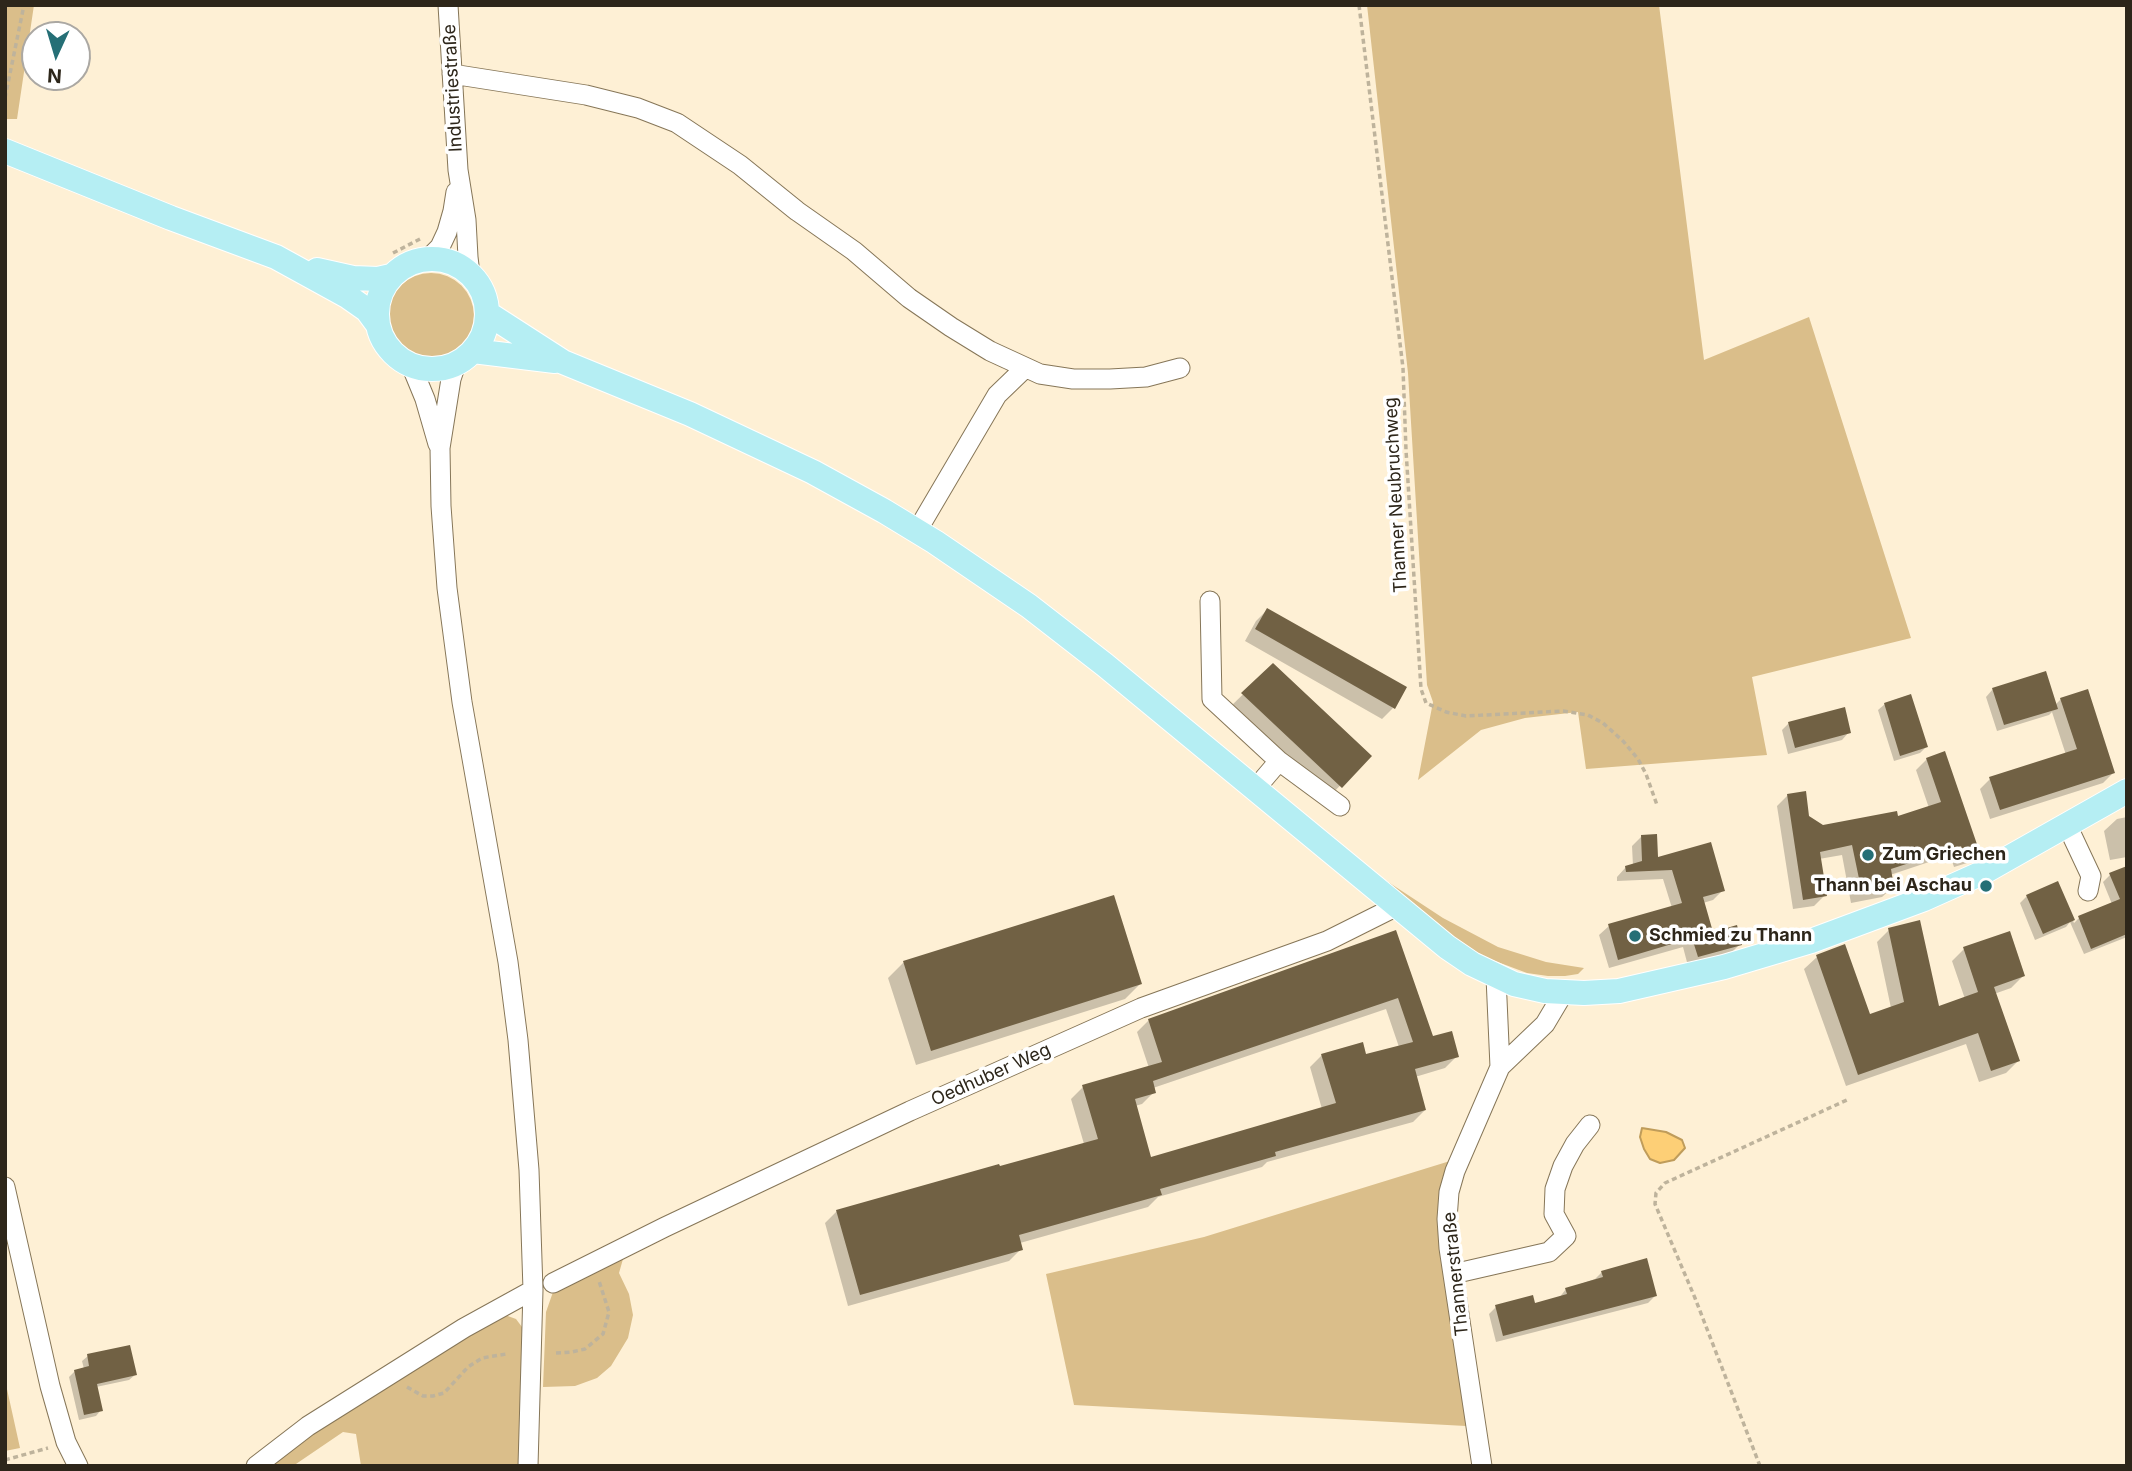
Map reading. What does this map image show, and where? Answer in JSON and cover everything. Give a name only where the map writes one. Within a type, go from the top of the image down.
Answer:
[{"type":"main road","points":[[5,151],[276,257],[353,278],[378,279],[389,267],[408,263],[425,248],[470,274],[484,295],[487,313],[485,330],[465,357],[447,367],[429,369],[411,365],[393,353],[367,310],[276,257]]},
{"type":"main road","points":[[377,325],[377,308],[389,267]]},
{"type":"main road","points":[[487,313],[563,362],[755,444],[813,472],[918,531],[1029,606],[1105,665],[1397,906],[1472,964],[1496,977],[1528,988],[1564,992],[1602,992],[1635,988],[1724,967],[1811,941],[1924,899],[1982,873],[2127,791]]},
{"type":"main road","points":[[465,357],[563,362]]},
{"type":"street","name":"Industriestraße","points":[[448,5],[458,170],[466,220],[470,274]]},
{"type":"street","points":[[452,74],[586,95],[638,108],[677,123],[740,165],[797,211],[854,251],[909,298],[990,351],[1025,368],[1040,374],[1073,379],[1146,377],[1180,368]]},
{"type":"street","name":"Industriestraße","points":[[425,248],[440,247],[447,232],[453,211],[458,170]]},
{"type":"street","points":[[465,357],[451,379],[440,448],[441,506],[447,588],[462,702],[508,962],[518,1040],[529,1170],[533,1290],[528,1466]]},
{"type":"street","points":[[411,365],[440,448]]},
{"type":"street","points":[[918,531],[997,395],[1025,368]]},
{"type":"street","points":[[1210,601],[1212,699],[1279,761],[1340,806]]},
{"type":"street","points":[[1256,788],[1279,761]]},
{"type":"street","points":[[2067,825],[2091,876],[2088,891]]},
{"type":"street","name":"Oedhuber Weg","points":[[553,1283],[910,1111],[1141,1008],[1327,942],[1397,906]]},
{"type":"street","name":"Thannerstraße","points":[[1496,977],[1500,1067]]},
{"type":"street","name":"Thannerstraße","points":[[1482,1466],[1453,1274],[1447,1220],[1449,1192],[1455,1171],[1500,1067],[1545,1024],[1564,992]]},
{"type":"street","points":[[1453,1274],[1549,1252],[1566,1236],[1553,1214],[1556,1189],[1563,1166],[1590,1125]]},
{"type":"street","points":[[5,1187],[44,1360],[66,1442],[78,1466]]},
{"type":"street","points":[[256,1466],[307,1426],[464,1328],[533,1290]]},
{"type":"path","points":[[5,98],[24,5]]},
{"type":"path","name":"Thanner Neubruchweg","points":[[1359,5],[1403,368],[1421,689],[1426,704],[1466,716],[1563,711],[1588,715],[1603,723],[1638,759],[1657,805]]},
{"type":"path","points":[[389,267],[425,248]]},
{"type":"path","points":[[1760,1466],[1695,1298],[1655,1204],[1656,1193],[1665,1183],[1847,1100]]},
{"type":"path","points":[[556,1353],[585,1349],[603,1334],[608,1312],[593,1263]]},
{"type":"path","points":[[397,1371],[403,1384],[412,1392],[433,1396],[444,1393],[468,1367],[482,1358],[506,1354]]},
{"type":"path","points":[[5,1460],[66,1442]]},
{"type":"shaded area","points":[[5,5],[34,5],[32,21],[21,21],[21,91],[17,119],[5,119]]},
{"type":"shaded area","points":[[1367,5],[1659,5],[1704,360],[1809,317],[1911,638],[1752,677],[1767,755],[1586,769],[1578,712],[1525,718],[1481,730],[1418,780],[1433,702],[1427,685],[1408,373]]},
{"type":"shaded area","points":[[423,273],[439,273],[462,285],[471,299],[474,316],[471,333],[462,347],[439,359],[423,359],[407,352],[395,340],[388,324],[388,308],[395,292],[407,280]]},
{"type":"shaded area","points":[[1379,876],[1443,918],[1498,947],[1546,962],[1584,968],[1578,974],[1548,976],[1527,973],[1487,958],[1465,946]]},
{"type":"shaded area","points":[[1642,1128],[1666,1132],[1682,1140],[1685,1148],[1674,1160],[1660,1163],[1650,1159],[1640,1137]]},
{"type":"shaded area","points":[[1450,1161],[1466,1426],[1074,1405],[1046,1274],[1204,1237]]},
{"type":"shaded area","points":[[625,1252],[619,1273],[629,1294],[633,1315],[628,1338],[611,1366],[597,1378],[575,1386],[543,1387],[546,1312],[553,1292]]},
{"type":"shaded area","points":[[505,1315],[516,1319],[522,1327],[519,1466],[361,1466],[356,1434],[343,1432],[293,1466],[264,1466],[409,1370]]},
{"type":"shaded area","points":[[5,1380],[20,1448],[5,1451]]},
{"type":"building","points":[[1267,608],[1407,687],[1395,709],[1255,629]]},
{"type":"building","points":[[1273,663],[1372,756],[1342,788],[1241,693]]},
{"type":"building","points":[[2046,671],[2058,709],[2004,725],[1992,688]]},
{"type":"building","points":[[2088,689],[2115,773],[2000,810],[1989,777],[2077,749],[2060,698]]},
{"type":"building","points":[[1911,694],[1928,747],[1900,756],[1884,703]]},
{"type":"building","points":[[1845,707],[1851,733],[1795,748],[1788,722]]},
{"type":"building","points":[[1945,751],[1980,853],[1965,858],[1961,846],[1891,869],[1894,887],[1862,893],[1852,845],[1820,852],[1827,896],[1803,900],[1787,794],[1806,791],[1809,816],[1823,825],[1897,811],[1898,816],[1941,802],[1926,758]]},
{"type":"building","points":[[1657,834],[1658,857],[1711,842],[1725,891],[1703,897],[1713,932],[1737,925],[1742,945],[1698,957],[1692,938],[1618,960],[1608,924],[1682,903],[1672,870],[1626,872],[1625,866],[1642,861],[1641,835]]},
{"type":"building","points":[[2127,866],[2127,934],[2091,949],[2078,916],[2120,899],[2109,873]]},
{"type":"building","points":[[2058,881],[2075,920],[2043,934],[2026,895]]},
{"type":"building","points":[[1114,895],[1142,984],[931,1051],[903,961]]},
{"type":"building","points":[[1920,920],[1939,1006],[1978,992],[1963,947],[2010,931],[2025,976],[1994,987],[2020,1061],[1991,1071],[1978,1033],[1858,1075],[1816,955],[1845,944],[1870,1014],[1904,1002],[1888,928]]},
{"type":"building","points":[[1396,930],[1433,1036],[1452,1031],[1459,1057],[1415,1069],[1426,1110],[1275,1152],[1276,1156],[1160,1189],[1162,1195],[1019,1235],[1023,1250],[860,1295],[836,1210],[1098,1139],[1082,1085],[1162,1062],[1148,1019]],"holes":[[[1398,998],[1413,1042],[1366,1054],[1363,1042],[1321,1054],[1336,1103],[1151,1157],[1135,1099],[1156,1093],[1153,1081]]]},
{"type":"building","points":[[1647,1258],[1657,1296],[1503,1336],[1495,1305],[1533,1295],[1535,1303],[1567,1294],[1565,1288],[1603,1277],[1601,1271]]},
{"type":"building","points":[[130,1345],[137,1375],[97,1384],[103,1411],[84,1415],[74,1370],[89,1366],[87,1354]]},
{"type":"place","name":"Zum Griechen","points":[[1868,855]]},
{"type":"place","name":"Thann bei Aschau","points":[[1986,886]]},
{"type":"place","name":"Schmied zu Thann","points":[[1635,936]]}]
